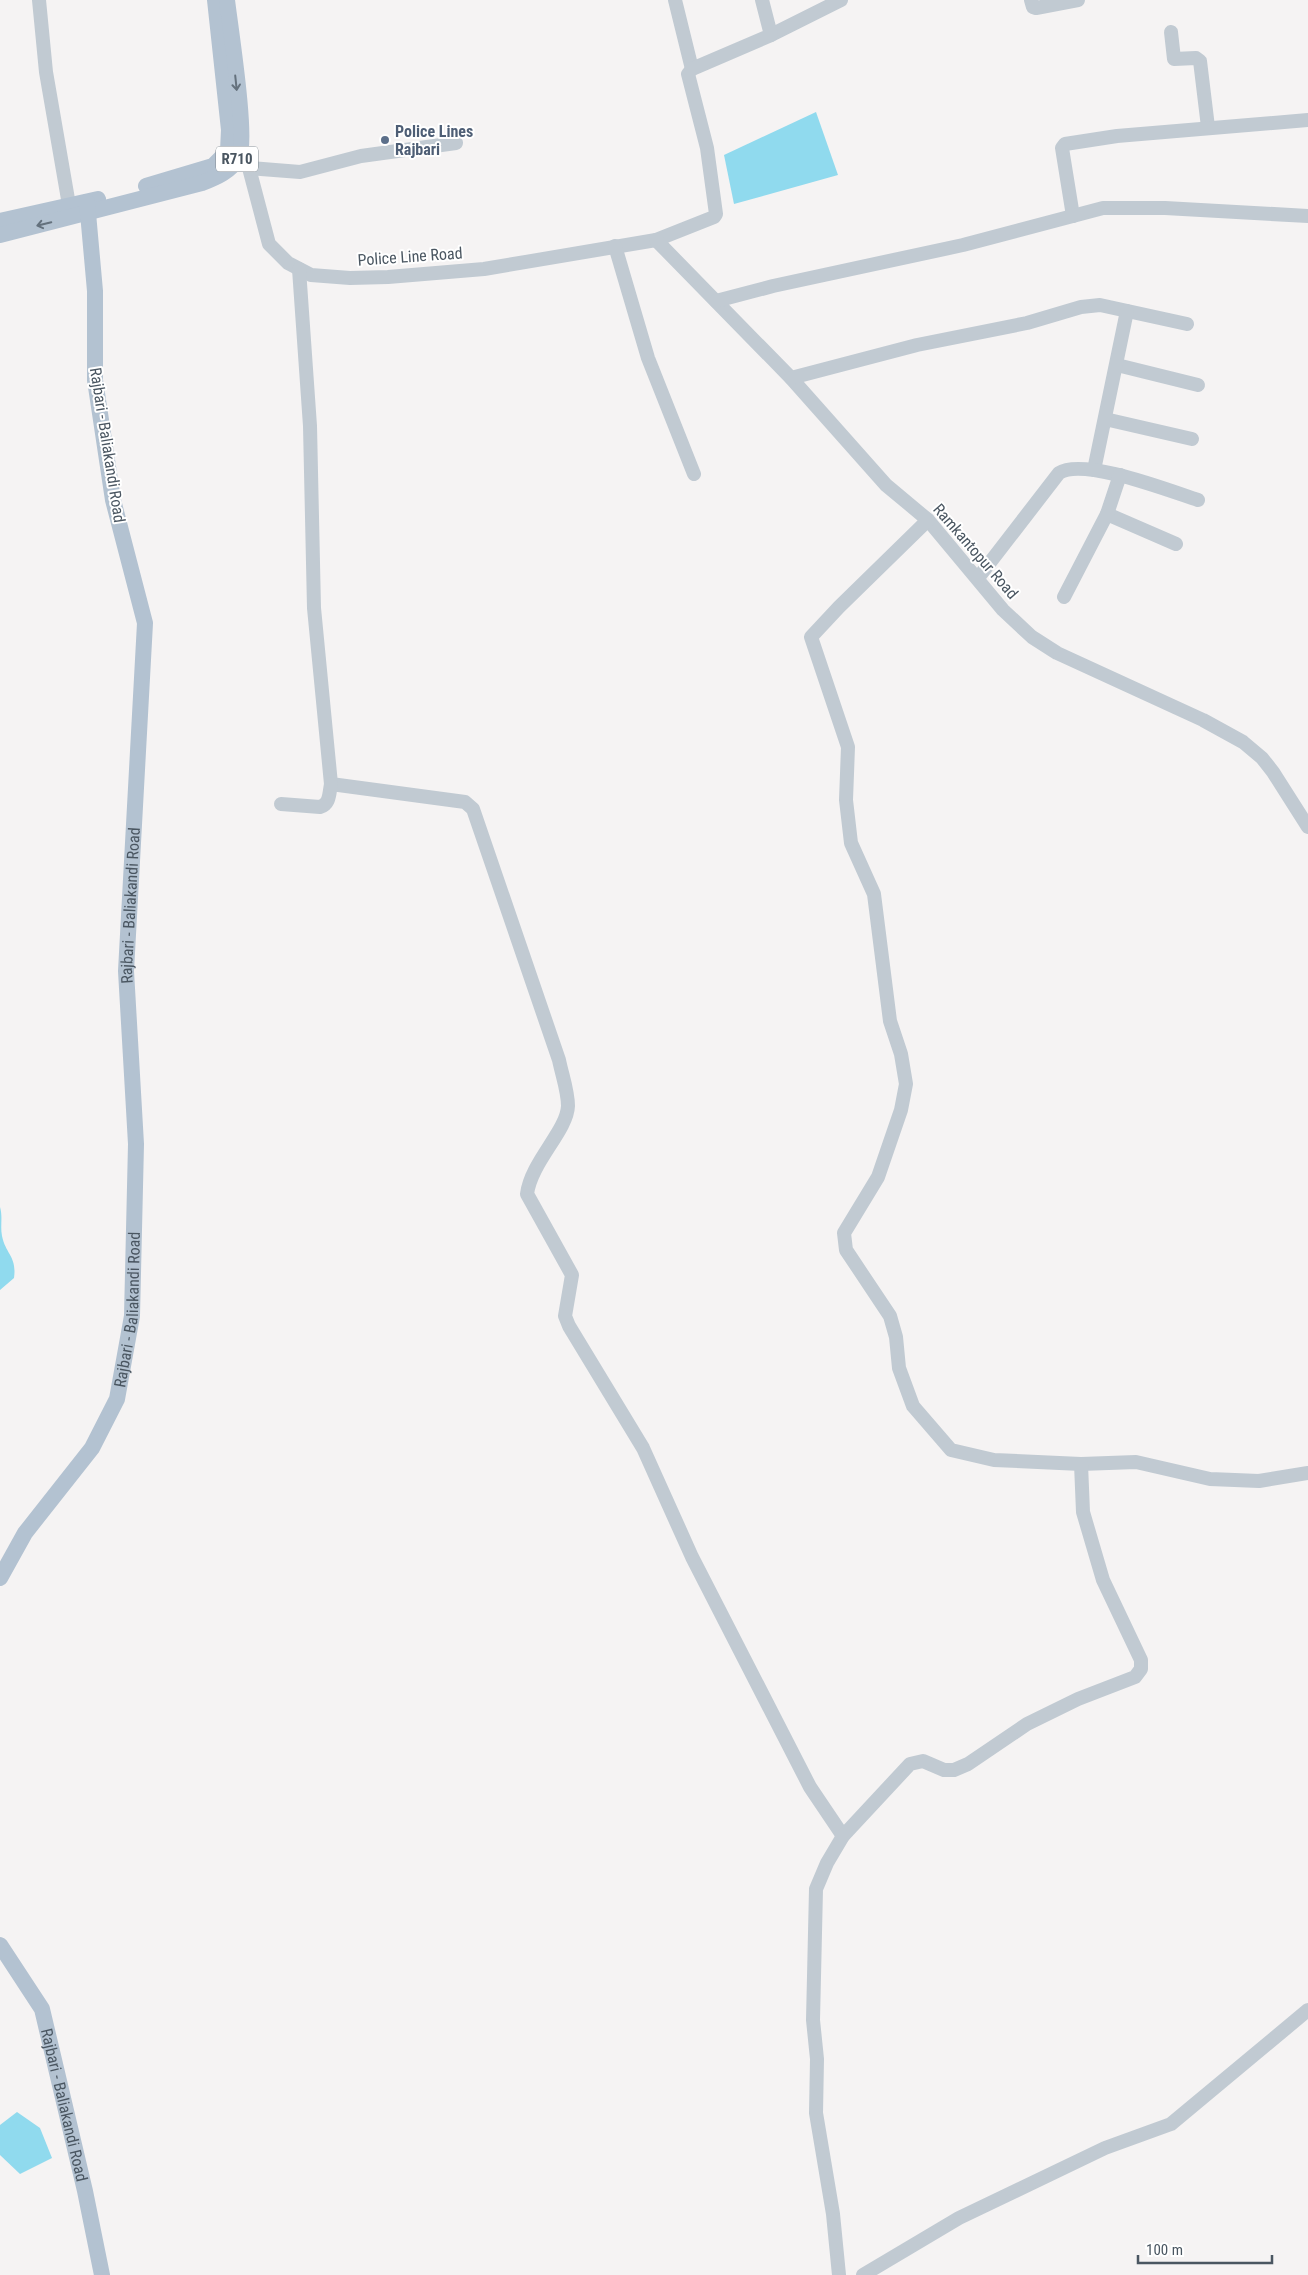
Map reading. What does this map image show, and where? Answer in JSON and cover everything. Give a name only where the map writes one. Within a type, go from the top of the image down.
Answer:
[{"type":"main road","name":"R710","points":[[0,235],[198,172],[213,166],[228,151],[229,130],[215,0]]},
{"type":"main road","name":"R710","points":[[0,221],[69,205],[87,207],[202,183],[244,163],[227,0]]},
{"type":"main road","name":"Rajbari - Baliakandi Road","points":[[0,1578],[25,1533],[92,1448],[117,1398],[132,1316],[136,1144],[126,970],[145,623],[113,500],[95,380],[95,291],[87,207]]},
{"type":"main road","name":"Rajbari - Baliakandi Road","points":[[0,1945],[42,2009],[85,2191],[102,2275]]},
{"type":"street","points":[[39,0],[46,72],[69,205]]},
{"type":"street","name":"Police Line Road","points":[[244,163],[269,244],[283,258],[311,275],[350,278],[388,277],[484,269],[656,240],[714,217],[716,211],[707,148],[688,80],[688,74],[692,69],[675,0]]},
{"type":"street","points":[[762,0],[771,35]]},
{"type":"street","points":[[692,69],[771,35],[841,0]]},
{"type":"street","points":[[1031,0],[1033,7],[1036,8],[1078,0]]},
{"type":"street","points":[[1171,32],[1174,59],[1196,58],[1200,61],[1208,127]]},
{"type":"street","points":[[1073,216],[1062,148],[1065,144],[1117,136],[1208,127],[1308,120]]},
{"type":"street","points":[[244,163],[300,172],[361,156],[456,143]]},
{"type":"street","points":[[716,301],[791,281],[963,245],[1103,208],[1165,208],[1308,216]]},
{"type":"street","name":"Ramkantopur Road","points":[[656,240],[791,378],[886,485],[928,520],[1013,620],[1057,653],[1203,720],[1243,742],[1262,758],[1273,772],[1308,827]]},
{"type":"street","points":[[615,246],[648,358],[694,474]]},
{"type":"street","points":[[281,804],[320,808],[325,806],[328,801],[331,784],[314,608],[310,426],[299,269]]},
{"type":"street","points":[[791,378],[916,345],[1026,323],[1081,306],[1100,305],[1187,324]]},
{"type":"street","points":[[1094,470],[1127,311]]},
{"type":"street","points":[[1117,365],[1198,385]]},
{"type":"street","points":[[1105,420],[1192,439]]},
{"type":"street","points":[[978,578],[1059,473],[1065,469],[1094,470],[1120,475],[1198,500]]},
{"type":"street","points":[[1064,597],[1107,514],[1120,475]]},
{"type":"street","points":[[1107,514],[1176,544]]},
{"type":"street","points":[[928,520],[833,612],[811,637],[848,748],[846,800],[851,844],[874,894],[890,1021],[901,1054],[906,1084],[902,1110],[881,1168],[866,1198],[844,1233],[846,1250],[890,1316],[896,1337],[899,1368],[913,1406],[951,1450],[994,1460],[1081,1464],[1136,1462],[1210,1479],[1258,1481],[1308,1473]]},
{"type":"street","points":[[331,784],[465,802],[473,809],[559,1060],[566,1095],[568,1107],[565,1118],[533,1173],[528,1194],[572,1275],[565,1316],[569,1326],[642,1448],[692,1557],[810,1788],[843,1836]]},
{"type":"street","points":[[839,2275],[833,2214],[816,2112],[817,2059],[813,2020],[816,1889],[843,1836],[910,1764],[923,1761],[944,1770],[954,1770],[968,1764],[1027,1724],[1078,1699],[1135,1676],[1141,1669],[1141,1660],[1103,1580],[1090,1537],[1083,1512],[1081,1464]]},
{"type":"street","points":[[863,2275],[959,2218],[1105,2148],[1171,2124],[1308,2010]]},
{"type":"water","points":[[816,112],[838,175],[734,204],[724,155]]},
{"type":"water","points":[[0,1207],[2,1236],[13,1260],[15,1271],[14,1278],[0,1290]]},
{"type":"water","points":[[17,2112],[40,2128],[52,2158],[20,2174],[0,2155],[0,2125]]},
{"type":"place","name":"Police Lines Rajbari","points":[[385,140]]}]
